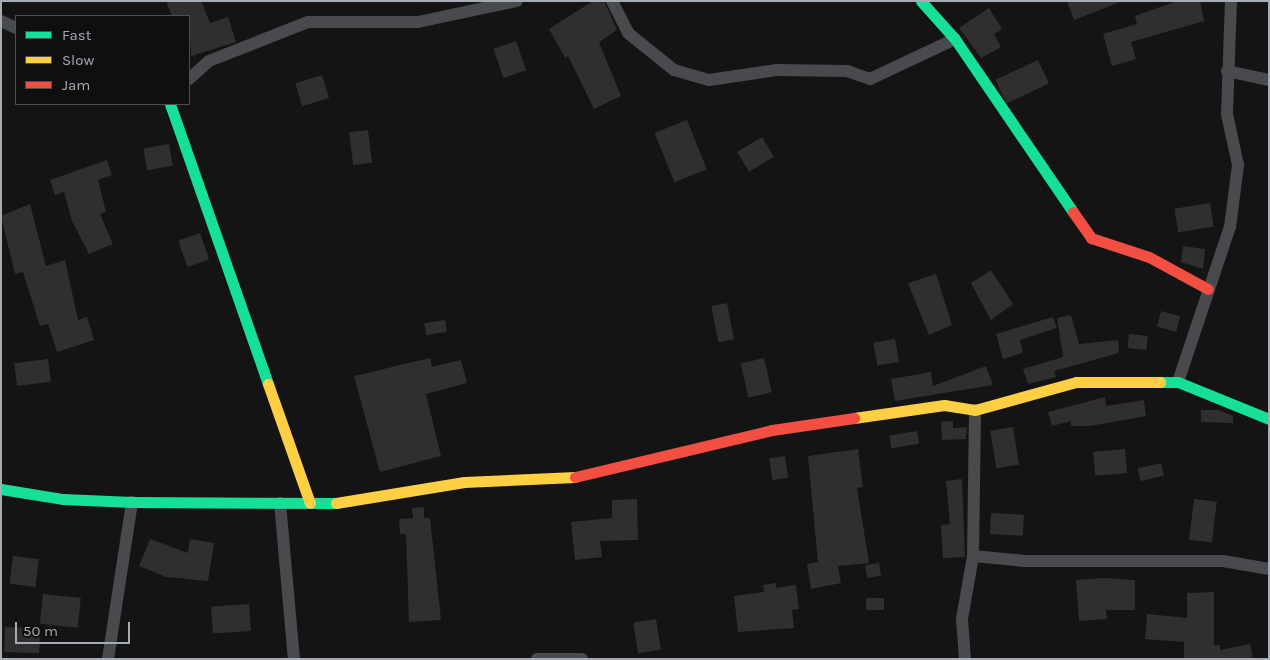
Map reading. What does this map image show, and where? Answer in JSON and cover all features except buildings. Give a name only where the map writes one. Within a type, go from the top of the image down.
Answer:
[{"type":"street","points":[[612,1],[628,34],[674,70],[709,80],[777,70],[847,72],[870,79],[955,39]]},
{"type":"street","points":[[921,1],[955,39],[1092,238],[1149,257],[1208,289]]},
{"type":"street","points":[[1178,382],[1230,227],[1238,165],[1227,114],[1227,71],[1231,1]]},
{"type":"street","points":[[190,78],[209,61],[308,22],[418,22],[519,2]]},
{"type":"street","points":[[1,21],[15,28]]},
{"type":"street","points":[[1227,71],[1269,80]]},
{"type":"street","points":[[170,105],[310,503]]},
{"type":"street","points":[[1,489],[64,499],[132,502],[337,503],[464,482],[587,476],[772,430],[944,405],[975,410],[1076,382],[1178,382],[1269,418]]},
{"type":"street","points":[[965,659],[962,619],[973,556],[975,410]]},
{"type":"street","points":[[108,659],[132,502]]},
{"type":"street","points":[[280,503],[294,659]]},
{"type":"street","points":[[973,556],[1025,561],[1223,562],[1269,569]]},
{"type":"street","points":[[537,659],[582,659]]},
{"type":"traffic: fast","points":[[921,1],[955,39],[1073,212]]},
{"type":"traffic: fast","points":[[170,105],[268,384]]},
{"type":"traffic: fast","points":[[1160,382],[1178,382],[1269,419]]},
{"type":"traffic: fast","points":[[1,489],[63,499],[132,502],[336,503]]},
{"type":"traffic: slow","points":[[854,418],[944,405],[975,410],[1076,382],[1160,382]]},
{"type":"traffic: slow","points":[[268,384],[310,503]]},
{"type":"traffic: slow","points":[[336,503],[464,482],[575,477]]},
{"type":"traffic: jam","points":[[1073,212],[1091,238],[1149,257],[1208,289]]},
{"type":"traffic: jam","points":[[575,477],[772,430],[854,418]]}]
